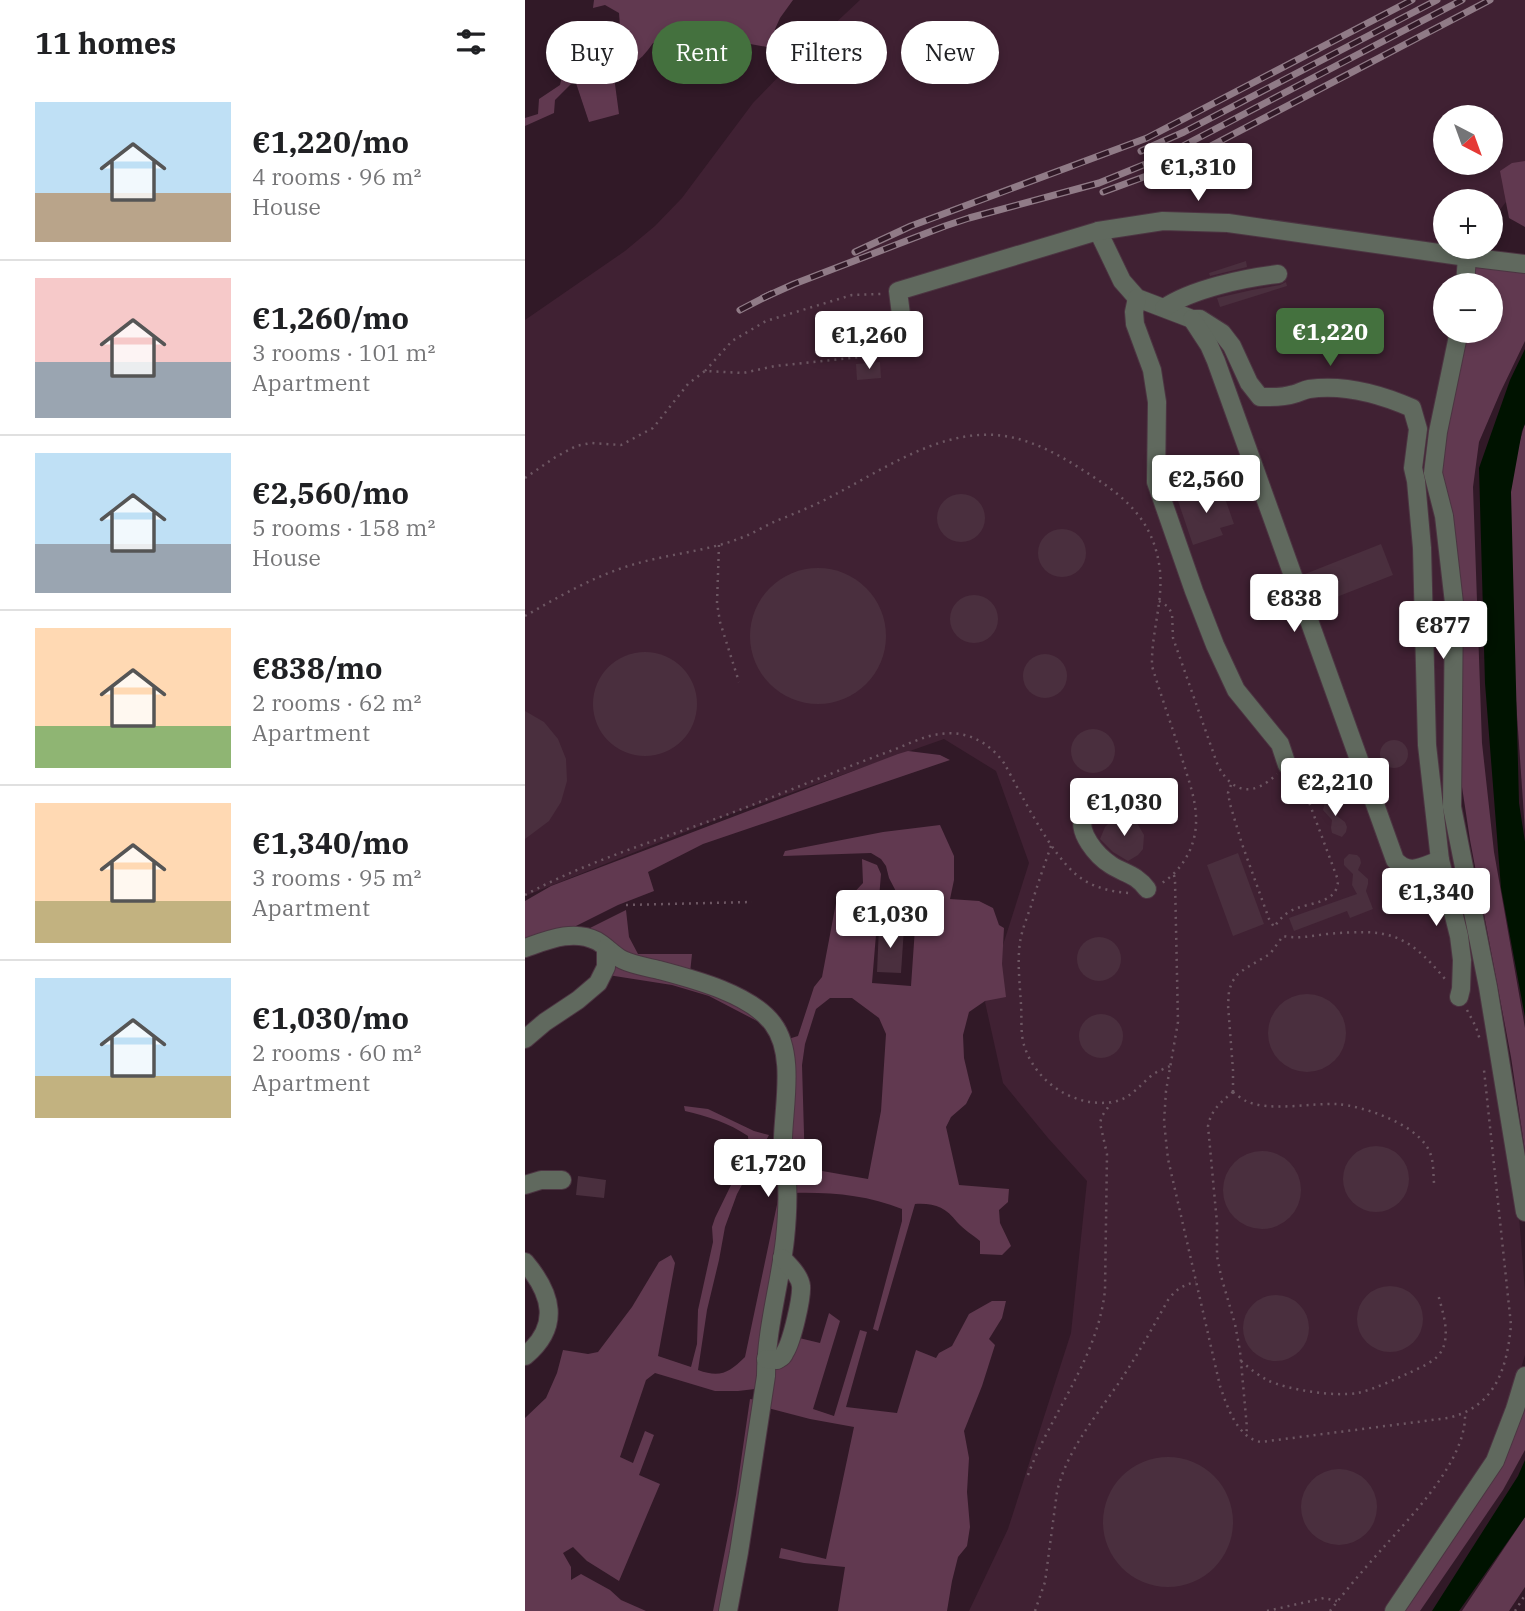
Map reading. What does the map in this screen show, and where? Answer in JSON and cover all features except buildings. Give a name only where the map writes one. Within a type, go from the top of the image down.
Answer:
[{"type":"street","points":[[903,330],[898,291],[1098,231],[1163,221],[1228,223],[1433,252]]},
{"type":"street","points":[[1098,231],[1122,281],[1137,298],[1180,307],[1222,333],[1232,346],[1249,383],[1261,397],[1277,398],[1306,389],[1334,387],[1368,393],[1412,408],[1418,429],[1413,468],[1422,548],[1427,745],[1440,860],[1460,948],[1461,989],[1455,991]]},
{"type":"street","points":[[1487,259],[1517,262]]},
{"type":"street","points":[[1180,307],[1257,277],[1278,274]]},
{"type":"street","points":[[1137,298],[1133,312],[1135,324],[1151,370],[1157,402],[1156,482],[1215,645],[1236,690],[1280,744],[1287,765]]},
{"type":"street","points":[[1180,307],[1209,345],[1216,361],[1395,860],[1407,869],[1440,860]]},
{"type":"street","points":[[1457,343],[1438,432],[1433,473],[1444,516],[1454,603],[1452,807],[1488,987],[1525,1212]]},
{"type":"street","points":[[1112,789],[1091,805],[1083,817],[1084,830],[1091,846],[1101,858],[1140,880],[1147,889]]},
{"type":"street","points":[[525,948],[572,935],[596,940],[624,961],[692,980],[749,1004],[773,1024],[784,1049],[786,1067],[783,1142],[787,1210],[766,1359],[766,1376],[728,1611]]},
{"type":"street","points":[[525,1040],[545,1022],[598,984],[606,967],[606,948]]},
{"type":"street","points":[[525,1185],[541,1180],[562,1180]]},
{"type":"street","points":[[766,1359],[777,1360],[784,1355],[790,1342],[800,1298],[801,1283],[782,1258]]},
{"type":"street","points":[[525,1262],[538,1277],[547,1294],[549,1308],[547,1325],[539,1342],[525,1356]]},
{"type":"street","points":[[1394,1611],[1495,1461],[1525,1376]]},
{"type":"path","points":[[525,478],[554,457],[576,446],[591,443],[621,445],[653,428],[688,384],[705,371],[732,341],[766,321],[852,295],[878,295],[898,291]]},
{"type":"path","points":[[705,371],[743,373],[775,366],[870,356],[903,330]]},
{"type":"path","points":[[525,616],[577,587],[621,568],[746,536],[931,446],[977,435],[999,435],[1044,448],[1115,490],[1138,513],[1153,544],[1160,571],[1160,601],[1151,650],[1152,666],[1187,776],[1195,806],[1196,824],[1190,851],[1174,875],[1179,1002],[1165,1101],[1165,1141],[1220,1386],[1245,1435],[1254,1441],[1448,1418],[1465,1413],[1490,1394],[1506,1361],[1511,1325],[1483,1060]]},
{"type":"path","points":[[719,545],[717,603],[720,622],[739,682]]},
{"type":"path","points":[[1160,601],[1172,613],[1173,638],[1224,777],[1231,785],[1257,788],[1287,765],[1306,794],[1338,880],[1335,894],[1325,900],[1294,909],[1285,914],[1274,927],[1241,844],[1228,793],[1231,785]]},
{"type":"path","points":[[525,895],[559,877],[918,741],[939,734],[969,736],[996,751],[1052,845],[1020,941],[1022,1036],[1035,1068],[1044,1079],[1071,1097],[1085,1101],[1111,1102],[1123,1100],[1157,1071],[1170,1066]]},
{"type":"path","points":[[626,905],[752,902]]},
{"type":"path","points":[[1233,1092],[1229,991],[1238,974],[1270,954],[1283,936],[1367,932],[1400,938],[1438,971],[1455,991],[1476,1027],[1480,1042]]},
{"type":"path","points":[[1233,1092],[1258,1105],[1337,1104],[1355,1107],[1394,1121],[1418,1136],[1427,1146],[1434,1183]]},
{"type":"path","points":[[1233,1092],[1215,1108],[1210,1115],[1208,1126],[1217,1223],[1217,1256],[1235,1324],[1241,1361],[1247,1428],[1245,1435]]},
{"type":"path","points":[[1028,1475],[1087,1354],[1103,1311],[1107,1154],[1100,1123],[1111,1102]]},
{"type":"path","points":[[1035,1611],[1045,1582],[1060,1479],[1068,1460],[1125,1374],[1168,1300],[1185,1284],[1196,1282]]},
{"type":"path","points":[[1241,1361],[1265,1379],[1298,1390],[1361,1392],[1404,1375],[1437,1356],[1443,1348],[1445,1335],[1445,1322],[1438,1294]]},
{"type":"path","points":[[1330,1611],[1428,1496],[1460,1443],[1466,1424],[1465,1413]]},
{"type":"path","points":[[1515,1611],[1525,1595]]},
{"type":"path","points":[[1267,1611],[1324,1598],[1337,1601]]},
{"type":"shaded area","points":[[594,0],[793,0],[779,21],[766,21],[766,47],[752,44],[752,21],[652,21],[652,44],[638,60],[638,21],[620,21],[619,13],[605,5],[593,8]]},
{"type":"shaded area","points":[[860,0],[1525,0],[1525,178],[1503,206],[1503,189],[1433,189],[1433,259],[1464,259],[1462,273],[1433,273],[1433,343],[1452,343],[1451,602],[1443,807],[1516,1178],[1525,1292],[1525,1355],[1493,1460],[1389,1611],[969,1611],[1008,1529],[1071,1333],[1087,1181],[1003,1083],[985,1002],[1029,863],[996,771],[944,739],[728,815],[525,896],[525,320],[625,251],[655,226],[682,198],[753,103],[771,84],[887,84],[887,21],[838,21]]},
{"type":"shaded area","points":[[571,84],[555,100],[554,113],[525,126],[525,118],[538,114],[539,99],[560,85]]},
{"type":"shaded area","points":[[576,84],[615,84],[619,114],[589,122]]},
{"type":"shaded area","points":[[1525,161],[1525,227],[1509,218],[1501,175],[1503,169],[1512,163]]},
{"type":"shaded area","points":[[1483,264],[1525,273],[1525,341],[1479,442],[1473,487],[1482,743],[1494,852],[1525,1028],[1525,1151],[1511,1057],[1462,787],[1437,474],[1464,343],[1503,343],[1503,273],[1471,273],[1471,265]]},
{"type":"shaded area","points":[[1525,349],[1525,424],[1511,492],[1519,803],[1525,842],[1525,1017],[1501,888],[1485,683],[1479,468],[1510,380]]},
{"type":"shaded area","points":[[1525,423],[1525,831],[1507,570],[1512,469]]},
{"type":"shaded area","points":[[908,751],[940,755],[950,760],[703,844],[648,872],[654,891],[570,929],[525,944],[525,901],[551,886]]},
{"type":"shaded area","points":[[940,825],[954,856],[954,880],[950,899],[979,901],[993,908],[999,925],[1004,928],[1002,964],[1006,997],[985,1001],[969,1012],[963,1035],[964,1058],[972,1092],[966,1104],[951,1117],[946,1127],[959,1185],[1009,1189],[1008,1202],[999,1210],[1000,1223],[1011,1246],[1002,1255],[980,1254],[980,1241],[948,1213],[934,1205],[915,1204],[878,1331],[873,1329],[902,1221],[902,1209],[848,1195],[793,1193],[785,1040],[798,1036],[814,987],[822,977],[836,903],[849,898],[863,883],[862,859],[877,865],[881,874],[872,983],[911,986],[915,928],[889,878],[886,866],[871,853],[783,856],[785,851],[883,832]],"holes":[[[830,998],[852,998],[879,1018],[886,1034],[881,1111],[868,1179],[805,1168],[802,1065],[805,1044],[816,1009]]]},
{"type":"shaded area","points":[[626,910],[629,937],[638,954],[692,954],[690,973],[631,959],[588,929]]},
{"type":"shaded area","points":[[610,958],[714,991],[765,1022],[757,1021],[709,996],[672,985],[608,975]]},
{"type":"shaded area","points":[[684,1106],[708,1109],[754,1131],[769,1135],[737,1194],[725,1227],[707,1310],[698,1370],[718,1374],[734,1367],[745,1357],[778,1200],[783,1192],[760,1382],[755,1389],[715,1391],[655,1373],[646,1380],[620,1457],[633,1463],[645,1431],[654,1435],[639,1475],[660,1484],[619,1581],[587,1561],[573,1547],[563,1553],[571,1567],[571,1580],[581,1574],[610,1590],[621,1600],[646,1611],[525,1611],[525,1418],[546,1398],[563,1350],[588,1354],[598,1352],[632,1307],[659,1262],[671,1255],[675,1263],[658,1356],[691,1367],[697,1344],[698,1310],[713,1242],[712,1227],[749,1148],[748,1136],[718,1120],[685,1111]]},
{"type":"shaded area","points":[[992,1301],[1006,1301],[1002,1318],[989,1339],[995,1345],[964,1431],[969,1458],[967,1492],[970,1527],[967,1546],[958,1557],[947,1611],[838,1611],[845,1567],[779,1558],[781,1548],[826,1559],[854,1427],[764,1407],[775,1370],[785,1363],[795,1337],[820,1343],[829,1313],[840,1321],[813,1409],[834,1416],[860,1330],[867,1332],[846,1407],[897,1413],[916,1350],[936,1358],[939,1353],[952,1346],[969,1314]]},
{"type":"shaded area","points":[[1525,1397],[1525,1450],[1503,1490],[1420,1611],[1398,1611]]},
{"type":"shaded area","points":[[750,1399],[757,1400],[724,1611],[713,1611],[736,1495]]},
{"type":"shaded area","points":[[1525,1460],[1525,1517],[1459,1611],[1432,1611],[1518,1476]]},
{"type":"shaded area","points":[[1525,1517],[1525,1587],[1509,1611],[1462,1611]]},
{"type":"railway","points":[[855,252],[911,226],[1147,138],[1412,0]]},
{"type":"railway","points":[[1141,151],[1184,132],[1437,0]]},
{"type":"railway","points":[[763,298],[945,226],[1099,183],[1158,159],[1462,0]]},
{"type":"railway","points":[[1103,192],[1184,160],[1490,0]]},
{"type":"railway","points":[[740,310],[771,294]]}]
